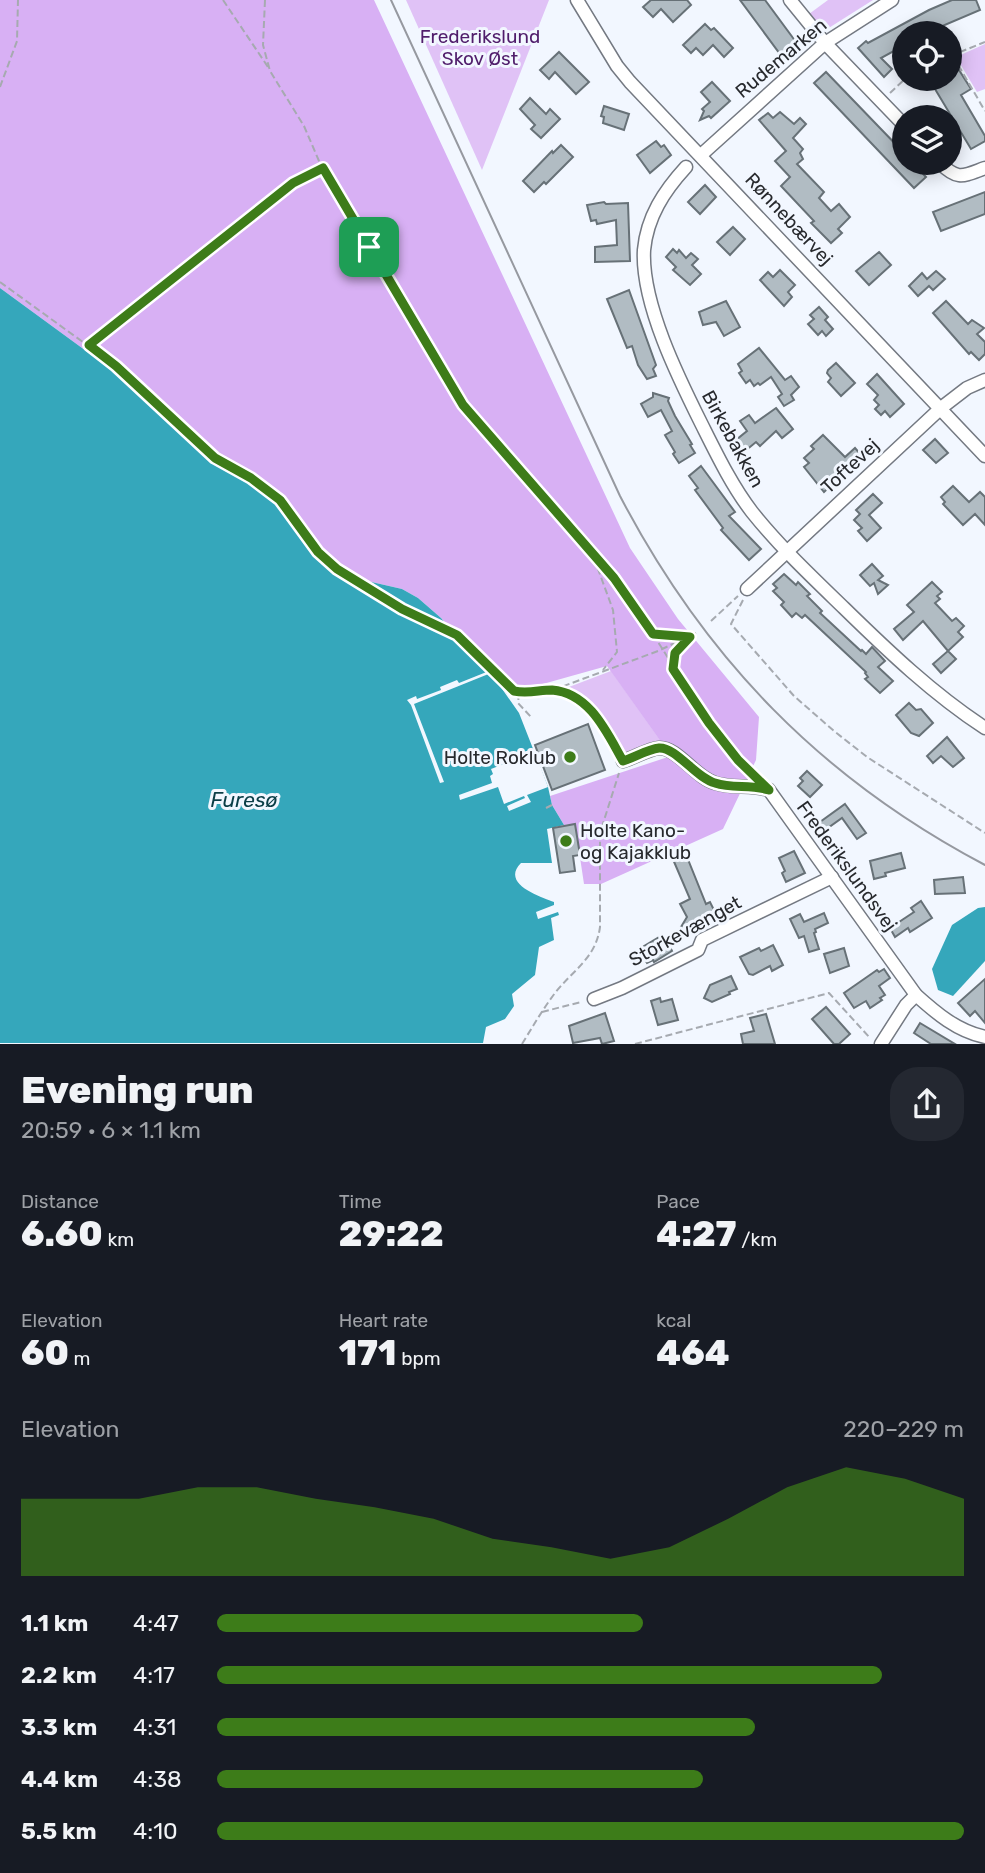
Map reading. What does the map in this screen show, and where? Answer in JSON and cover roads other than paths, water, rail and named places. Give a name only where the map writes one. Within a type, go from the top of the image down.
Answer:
[{"type":"street","name":"Rønnebærvej","points":[[577,0],[617,66],[985,456]]},
{"type":"street","points":[[790,0],[825,43],[892,112]]},
{"type":"street","name":"Rudemarken","points":[[701,155],[825,43],[892,0]]},
{"type":"street","name":"Birkebakken","points":[[686,167],[667,188],[653,212],[646,237],[645,265],[653,309],[677,375],[726,472],[751,511],[786,552],[900,662],[957,710],[985,728]]},
{"type":"street","points":[[962,174],[985,167]]},
{"type":"street","name":"Toftevej","points":[[745,591],[941,408],[967,388],[985,380]]},
{"type":"street","name":"Frederikslundsvej","points":[[623,761],[660,748],[673,752],[700,776],[713,783],[755,786],[769,790],[915,995],[937,1014],[957,1026],[985,1037]]},
{"type":"street","name":"Storkevænget","points":[[588,1000],[622,988],[698,950],[702,940],[832,877]]},
{"type":"street","points":[[878,1044],[915,995]]},
{"type":"water","name":"Furesø","points":[[0,288],[123,378],[211,460],[276,501],[319,559],[341,575],[402,589],[418,598],[441,618],[469,652],[491,673],[519,713],[548,787],[552,805],[564,825],[547,829],[552,863],[521,863],[515,877],[525,889],[554,902],[554,905],[536,912],[538,919],[558,912],[559,915],[551,918],[554,940],[539,947],[535,975],[512,994],[514,1006],[505,1019],[486,1027],[483,1043],[0,1043]]},
{"type":"water","points":[[985,907],[985,961],[953,996],[938,990],[932,969],[952,925],[978,908]]},
{"type":"tram line","points":[[391,0],[620,496],[653,555],[690,610],[730,662],[773,709],[820,753],[871,794],[926,831],[985,865]]},
{"type":"place","name":"Holte Roklub","points":[[570,757]]},
{"type":"place","name":"Holte Kano- og Kajakklub","points":[[566,841]]},
{"type":"park label","name":"Frederikslund Skov Øst","points":[[480,47]]}]
